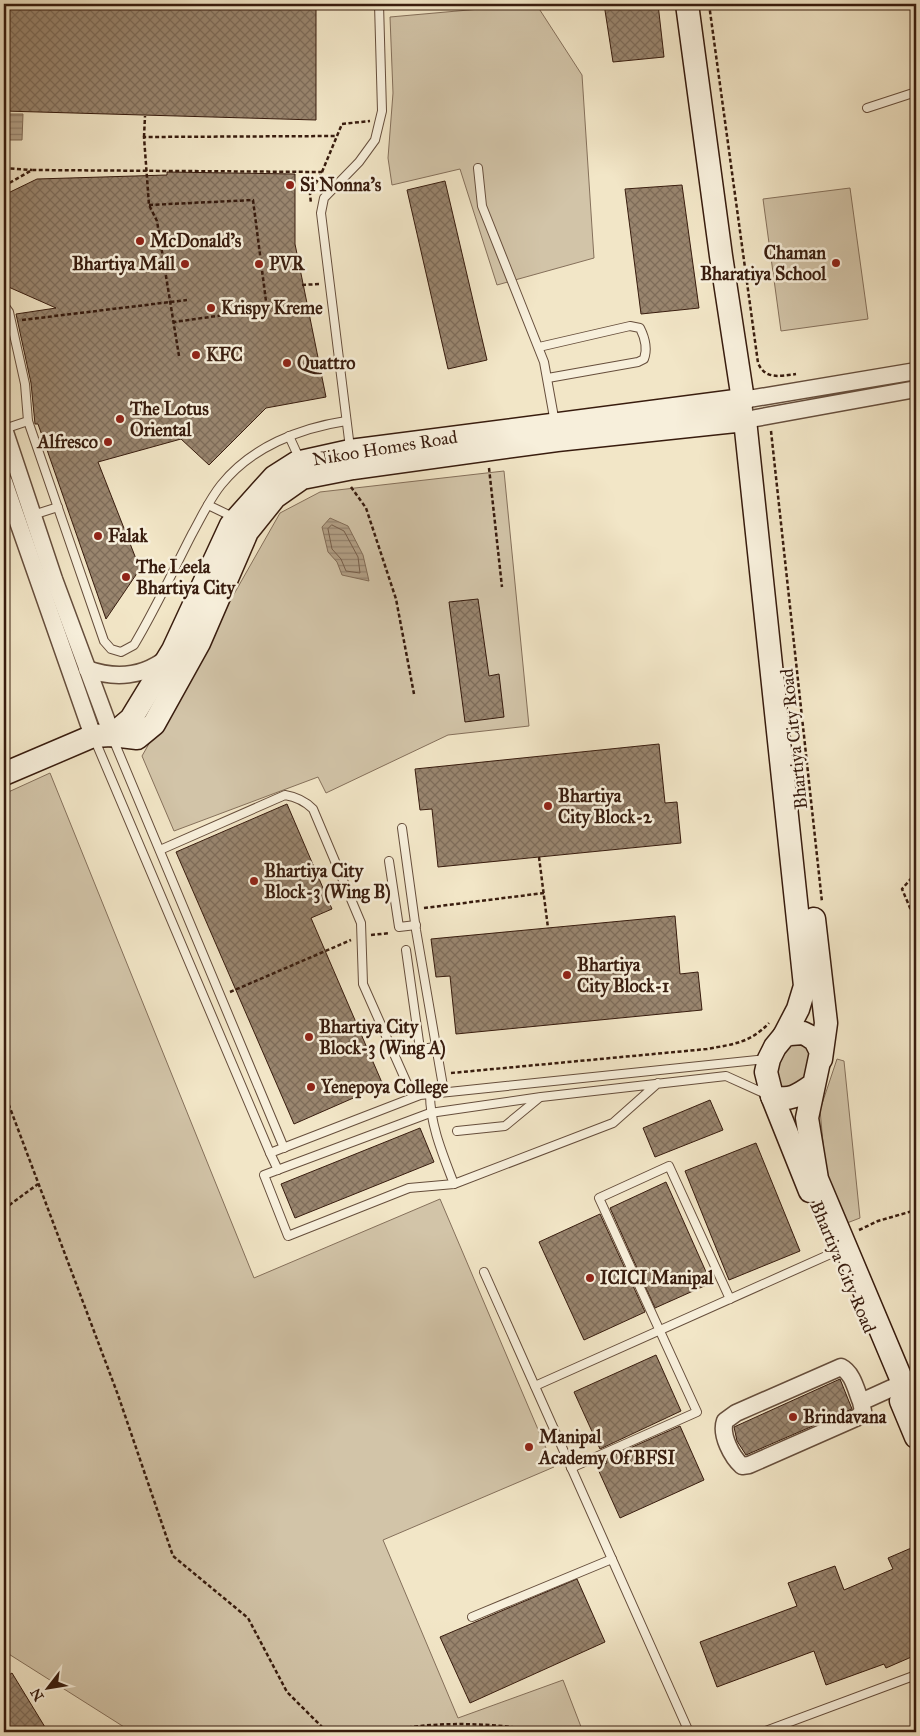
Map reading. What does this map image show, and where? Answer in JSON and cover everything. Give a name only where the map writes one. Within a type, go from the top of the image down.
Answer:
[{"type":"street","points":[[688,4],[719,246],[755,412]]},
{"type":"street","points":[[702,4],[730,253],[755,412]]},
{"type":"street","points":[[755,412],[916,371]]},
{"type":"street","points":[[755,412],[916,389]]},
{"type":"street","name":"Nikoo Homes Road","points":[[102,736],[137,738],[154,724],[198,643],[247,532],[275,497],[302,478],[350,467],[556,432],[755,412]]},
{"type":"street","name":"Bhartiya City Road","points":[[755,412],[806,986],[798,1009],[778,1029],[766,1072],[772,1096],[835,1252],[916,1437]]},
{"type":"street","name":"Bhartiya City Road","points":[[755,412],[826,1023],[821,1059],[813,1085],[807,1118],[817,1179],[916,1414]]},
{"type":"street","points":[[6,428],[31,509],[87,670],[102,736]]},
{"type":"street","name":"Nikoo Homes Road","points":[[102,736],[131,719],[170,655],[231,525],[274,477],[300,462],[350,467]]},
{"type":"street","points":[[4,482],[12,507],[102,736]]},
{"type":"street","points":[[12,507],[31,509]]},
{"type":"street","points":[[87,670],[111,676],[134,674],[154,667],[170,655]]},
{"type":"street","points":[[4,774],[102,736]]},
{"type":"street","points":[[778,1029],[810,1036],[818,1046],[821,1059]]},
{"type":"street","points":[[772,1096],[782,1099],[793,1098],[813,1085]]},
{"type":"street","points":[[841,1367],[846,1369],[861,1402],[863,1411],[858,1417],[749,1465],[742,1466],[737,1461],[724,1432],[725,1421],[736,1413],[841,1367]]},
{"type":"street","points":[[861,1402],[894,1387]]},
{"type":"lane","points":[[350,467],[321,213],[324,198],[360,162],[375,140],[382,111],[379,4]]},
{"type":"lane","points":[[867,108],[916,92]]},
{"type":"lane","points":[[478,168],[482,206],[539,347],[548,378],[556,432]]},
{"type":"lane","points":[[4,305],[10,312],[25,384],[28,422],[104,641],[111,649],[121,652],[130,648],[136,641],[208,505],[222,484],[243,463],[289,436],[309,428],[346,421]]},
{"type":"lane","points":[[539,347],[630,326],[640,328],[644,335],[647,350],[644,359],[638,362],[548,378]]},
{"type":"lane","points":[[6,428],[28,422]]},
{"type":"lane","points":[[289,436],[300,462]]},
{"type":"lane","points":[[208,505],[237,519]]},
{"type":"lane","points":[[31,509],[58,507]]},
{"type":"lane","points":[[102,736],[160,850],[284,1148]]},
{"type":"lane","points":[[102,736],[278,1170]]},
{"type":"lane","points":[[160,850],[285,795],[298,798],[313,809],[361,923],[363,984],[413,1097]]},
{"type":"lane","points":[[402,828],[416,927],[444,1092]]},
{"type":"lane","points":[[389,861],[399,927],[416,927]]},
{"type":"lane","points":[[406,950],[420,1049],[436,1047]]},
{"type":"lane","points":[[270,1153],[413,1097],[444,1092],[769,1058]]},
{"type":"lane","points":[[658,1083],[613,1123],[454,1184],[409,1188],[288,1236],[264,1175],[430,1113],[540,1096],[658,1083],[726,1076],[772,1096]]},
{"type":"lane","points":[[430,1094],[430,1113],[443,1157],[454,1184]]},
{"type":"lane","points":[[457,1131],[505,1126],[540,1096]]},
{"type":"lane","points":[[571,1468],[697,1412],[600,1198],[669,1166],[730,1300]]},
{"type":"lane","points":[[534,1386],[835,1252]]},
{"type":"lane","points":[[484,1272],[689,1732]]},
{"type":"lane","points":[[472,1617],[612,1559]]},
{"type":"lane","points":[[763,1732],[916,1675]]},
{"type":"path","points":[[709,4],[758,363],[766,373],[773,376],[797,374]]},
{"type":"path","points":[[145,116],[144,137],[149,205],[157,221],[179,356]]},
{"type":"path","points":[[311,212],[310,194],[322,172],[342,124],[374,121]]},
{"type":"path","points":[[144,137],[337,136]]},
{"type":"path","points":[[4,168],[32,170],[322,172]]},
{"type":"path","points":[[4,186],[32,170]]},
{"type":"path","points":[[149,205],[253,200],[267,309],[174,322]]},
{"type":"path","points":[[318,276],[321,293]]},
{"type":"path","points":[[302,285],[319,284]]},
{"type":"path","points":[[22,320],[186,300]]},
{"type":"path","points":[[4,403],[6,428]]},
{"type":"path","points":[[755,412],[823,908]]},
{"type":"path","points":[[488,463],[502,587]]},
{"type":"path","points":[[350,467],[366,508],[396,599],[414,694]]},
{"type":"path","points":[[539,857],[548,928]]},
{"type":"path","points":[[916,873],[902,889],[916,922]]},
{"type":"path","points":[[225,994],[361,936],[416,927],[426,928],[423,908],[544,893]]},
{"type":"path","points":[[448,1073],[707,1049],[741,1044],[761,1031],[778,1029]]},
{"type":"path","points":[[4,1092],[118,1395],[173,1556],[248,1618],[287,1692],[327,1732]]},
{"type":"path","points":[[4,1209],[38,1184]]},
{"type":"path","points":[[856,1232],[878,1220],[916,1210]]},
{"type":"path","points":[[382,1732],[451,1723],[518,1727],[548,1732]]},
{"type":"shaded area","points":[[536,4],[582,75],[594,258],[497,285],[460,169],[392,185],[388,158],[393,93],[390,17]]},
{"type":"shaded area","points":[[850,188],[868,319],[781,331],[763,199]]},
{"type":"shaded area","points":[[504,471],[529,726],[448,735],[326,793],[318,777],[174,831],[142,756],[280,513],[320,492]]},
{"type":"shaded area","points":[[50,773],[254,1278],[440,1199],[554,1467],[383,1540],[458,1718],[563,1680],[583,1732],[132,1732],[4,1651],[4,794]]},
{"type":"shaded area","points":[[803,1037],[812,1060],[807,1074],[792,1089],[780,1089],[775,1058],[784,1046]]},
{"type":"shaded area","points":[[837,1059],[844,1061],[860,1218],[847,1223],[826,1175],[820,1110]]},
{"type":"water","points":[[4,114],[23,114],[22,140],[4,140]]},
{"type":"water","points":[[330,518],[348,526],[363,555],[369,581],[342,575],[337,562],[328,552],[322,527]]},
{"type":"building","points":[[4,4],[316,4],[316,120],[4,111]]},
{"type":"building","points":[[604,4],[658,4],[664,57],[613,62]]},
{"type":"building","points":[[167,172],[295,174],[295,244],[326,397],[266,408],[209,465],[181,439],[98,462],[140,569],[106,619],[38,424],[35,424],[31,383],[16,314],[56,308],[4,285],[4,195],[37,179],[167,175]]},
{"type":"building","points":[[445,181],[487,360],[448,369],[407,190]]},
{"type":"building","points":[[682,185],[699,308],[641,314],[625,189]]},
{"type":"building","points":[[478,599],[489,676],[499,674],[504,717],[465,722],[449,602]]},
{"type":"building","name":"Bhartiya City Block-2","points":[[659,744],[665,803],[677,802],[681,843],[438,867],[432,809],[420,810],[415,769]]},
{"type":"building","points":[[287,804],[332,909],[311,918],[383,1085],[294,1124],[176,852]]},
{"type":"building","name":"Bhartiya City Block-1","points":[[675,916],[680,974],[698,972],[702,1010],[456,1034],[450,976],[436,977],[431,939]]},
{"type":"building","points":[[710,1100],[723,1130],[655,1157],[643,1128]]},
{"type":"building","points":[[420,1128],[434,1162],[295,1218],[281,1184]]},
{"type":"building","points":[[756,1143],[800,1251],[729,1280],[685,1171]]},
{"type":"building","points":[[666,1182],[711,1283],[655,1308],[610,1208]]},
{"type":"building","name":"ICICI Manipal","points":[[600,1214],[645,1312],[584,1340],[539,1242]]},
{"type":"building","points":[[656,1355],[681,1411],[600,1449],[574,1392]]},
{"type":"building","name":"Brindavana","points":[[840,1379],[852,1409],[746,1455],[737,1441],[734,1427]]},
{"type":"building","points":[[680,1426],[704,1480],[620,1518],[597,1467],[607,1463],[605,1459]]},
{"type":"building","points":[[916,1546],[916,1655],[886,1668],[884,1664],[826,1685],[814,1651],[717,1687],[700,1642],[797,1606],[788,1583],[835,1566],[844,1590],[893,1569],[888,1558]]},
{"type":"building","points":[[577,1579],[605,1642],[470,1703],[440,1637]]},
{"type":"building","points":[[12,1673],[48,1732],[4,1732],[4,1678]]},
{"type":"place","name":"Si Nonna's","points":[[290,185]]},
{"type":"place","name":"McDonald's","points":[[140,241]]},
{"type":"place","name":"Chaman Bharatiya School","points":[[836,263]]},
{"type":"place","name":"Bhartiya Mall","points":[[185,264]]},
{"type":"place","name":"PVR","points":[[259,264]]},
{"type":"place","name":"Krispy Kreme","points":[[211,308]]},
{"type":"place","name":"KFC","points":[[196,355]]},
{"type":"place","name":"Quattro","points":[[287,363]]},
{"type":"place","name":"The Lotus Oriental","points":[[120,419]]},
{"type":"place","name":"Alfresco","points":[[108,442]]},
{"type":"place","name":"Falak","points":[[98,536]]},
{"type":"place","name":"The Leela Bhartiya City","points":[[126,577]]},
{"type":"place","name":"Bhartiya City Block-2","points":[[548,806]]},
{"type":"place","name":"Bhartiya City Block-3 (Wing B)","points":[[254,881]]},
{"type":"place","name":"Bhartiya City Block-1","points":[[567,975]]},
{"type":"place","name":"Bhartiya City Block-3 (Wing A)","points":[[309,1037]]},
{"type":"place","name":"Yenepoya College","points":[[311,1087]]},
{"type":"place","name":"ICICI Manipal","points":[[590,1278]]},
{"type":"place","name":"Brindavana","points":[[793,1417]]},
{"type":"place","name":"Manipal Academy Of BFSI","points":[[529,1447]]}]
